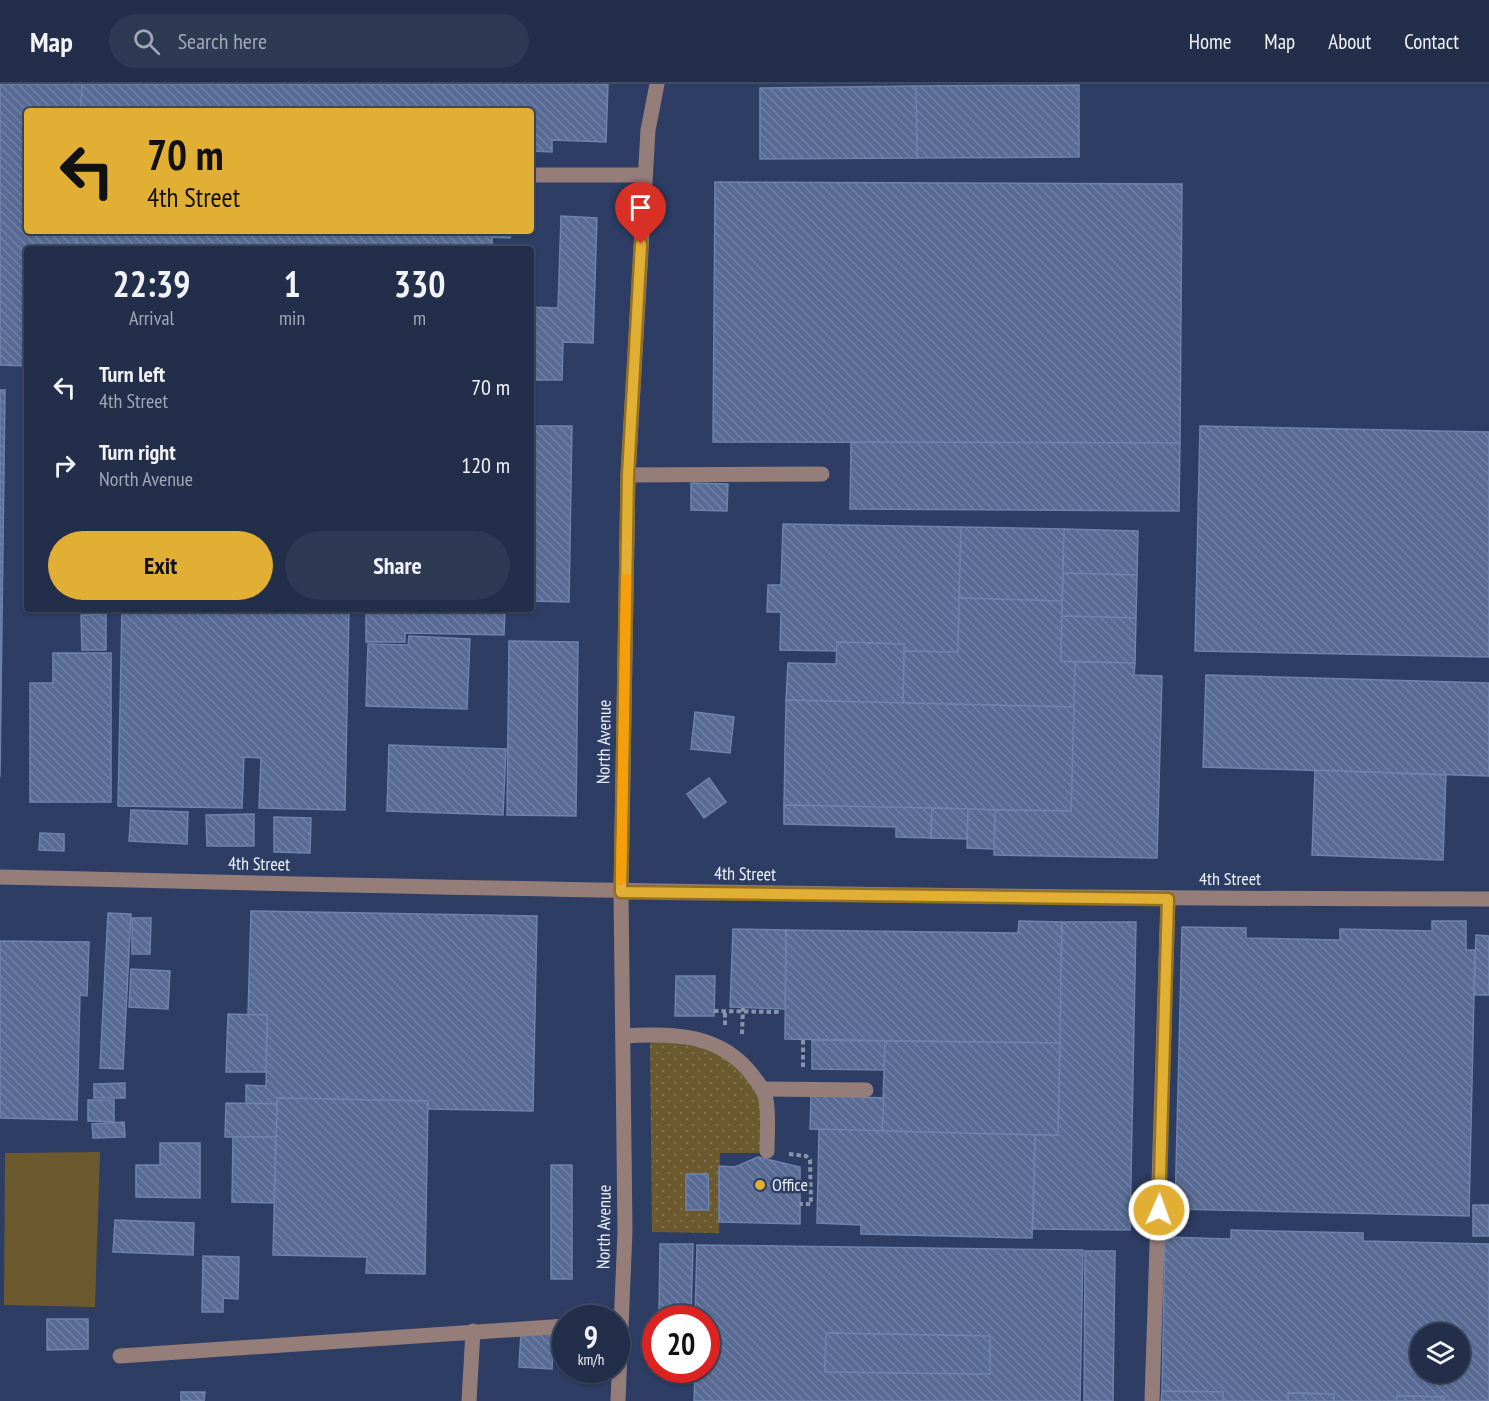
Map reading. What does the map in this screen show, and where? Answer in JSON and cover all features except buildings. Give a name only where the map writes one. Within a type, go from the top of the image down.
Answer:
[{"type":"street","name":"North Avenue","points":[[620,1305],[625,1231],[621,892],[628,475],[648,130],[657,84]]},
{"type":"street","points":[[534,175],[645,175]]},
{"type":"street","points":[[628,475],[822,474]]},
{"type":"street","name":"4th Street","points":[[0,877],[621,892],[1168,899],[1489,899]]},
{"type":"street","points":[[1152,1401],[1168,899]]},
{"type":"street","points":[[624,1036],[655,1035],[698,1038],[724,1048],[741,1059],[763,1089],[766,1100],[767,1151]]},
{"type":"street","points":[[763,1089],[866,1090]]},
{"type":"street","points":[[120,1356],[552,1327]]},
{"type":"street","points":[[469,1401],[472,1331]]},
{"type":"street","name":"North Avenue","points":[[618,1383],[618,1401]]},
{"type":"path","points":[[714,1011],[768,1010],[777,1012],[777,1008]]},
{"type":"path","points":[[767,1151],[806,1156],[810,1160],[811,1204],[800,1204]]},
{"type":"path","points":[[811,1176],[818,1176]]},
{"type":"shaded area","points":[[650,1038],[724,1052],[760,1088],[763,1153],[720,1153],[719,1233],[652,1232]]},
{"type":"shaded area","points":[[100,1152],[95,1307],[4,1305],[5,1153]]},
{"type":"slow traffic","points":[[621,880],[626,579]]},
{"type":"place","name":"Office","points":[[760,1185]]},
{"type":"route","points":[[641,244],[628,475],[621,892],[1168,899],[1159,1210]]}]
